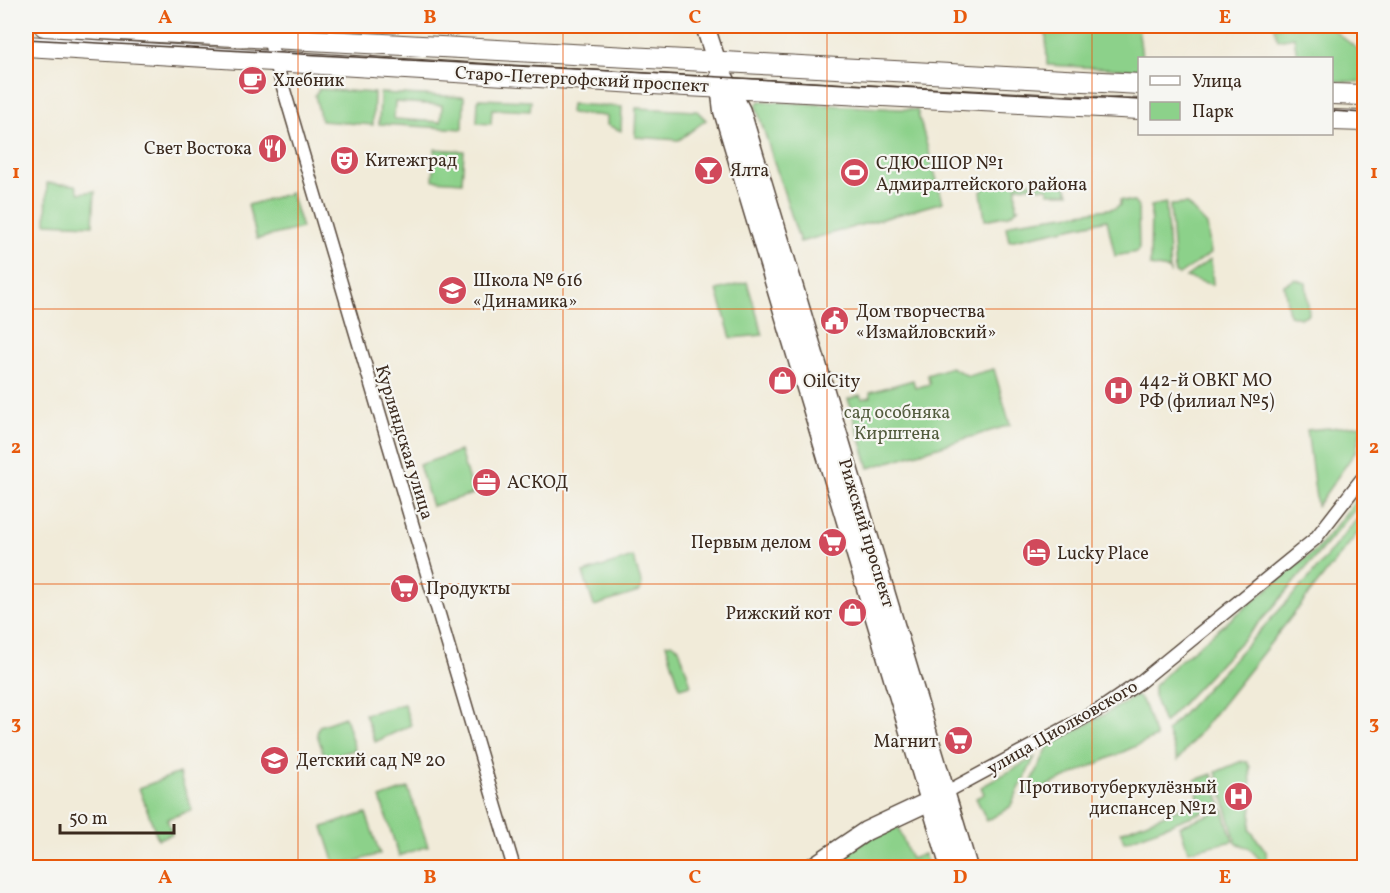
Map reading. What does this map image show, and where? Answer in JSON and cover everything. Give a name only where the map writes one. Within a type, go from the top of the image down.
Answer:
[{"type":"main road","name":"Старо-Петергофский проспект","points":[[44,26],[267,32],[717,63],[1138,84]]},
{"type":"main road","name":"Рижский проспект","points":[[705,26],[724,87],[723,111],[938,797],[968,867]]},
{"type":"main road","name":"Старо-Петергофский проспект","points":[[26,46],[1138,109]]},
{"type":"main road","points":[[1333,94],[1365,95]]},
{"type":"main road","points":[[1333,120],[1365,122]]},
{"type":"main road","name":"Рижский проспект","points":[[938,797],[950,867]]},
{"type":"main road","name":"улица Циолковского","points":[[811,867],[866,831],[938,797]]},
{"type":"street","name":"Курляндская улица","points":[[267,32],[514,867]]},
{"type":"street","name":"улица Циолковского","points":[[938,797],[1102,708],[1140,682],[1315,538],[1365,476]]},
{"type":"green space","points":[[1053,26],[1138,26],[1142,57],[1138,57],[1138,70],[1047,65],[1046,34]]},
{"type":"green space","points":[[1274,26],[1328,26],[1364,54],[1364,82],[1333,81],[1333,57],[1293,57],[1297,56],[1294,37],[1278,40]]},
{"type":"green space","points":[[319,89],[374,93],[373,125],[321,121],[315,95]]},
{"type":"green space","points":[[380,93],[464,97],[463,129],[379,124]],"holes":[[[395,102],[442,105],[441,122],[394,119]]]},
{"type":"green space","points":[[478,99],[531,101],[530,111],[492,109],[491,124],[477,123]]},
{"type":"green space","name":"СДЮСШОР №1 Адмиралтейского района","points":[[759,101],[917,110],[943,202],[800,242],[756,106]]},
{"type":"green space","points":[[571,104],[622,107],[621,131],[607,125],[607,116],[570,113]]},
{"type":"green space","points":[[636,108],[697,111],[706,120],[679,140],[635,137]]},
{"type":"green space","points":[[435,149],[464,151],[462,182],[433,180]]},
{"type":"green space","points":[[988,182],[1065,184],[1069,193],[1048,193],[1048,188],[1016,186],[1016,208],[1019,208],[1009,215],[985,220],[981,192]]},
{"type":"green space","points":[[47,183],[76,185],[79,193],[95,191],[93,225],[46,223]]},
{"type":"green space","points":[[291,193],[302,228],[257,239],[248,205]]},
{"type":"green space","points":[[1120,200],[1134,202],[1138,207],[1139,249],[1137,252],[1115,256],[1107,220],[1009,241],[1006,227],[1016,222],[1115,208],[1120,205]]},
{"type":"green space","points":[[1166,203],[1170,272],[1168,269],[1150,266],[1151,206]]},
{"type":"green space","points":[[1187,204],[1207,225],[1211,253],[1179,275],[1175,273],[1170,205]]},
{"type":"green space","points":[[1211,259],[1213,285],[1186,277]]},
{"type":"green space","points":[[1295,279],[1306,283],[1309,314],[1300,318],[1289,315],[1284,285]]},
{"type":"green space","points":[[747,282],[763,335],[731,338],[717,290]]},
{"type":"green space","name":"сад особняка Кирштена","points":[[951,367],[968,376],[994,369],[1010,425],[869,468],[848,399],[860,395],[862,399],[871,397],[870,392],[913,380],[915,388],[930,384],[927,375]]},
{"type":"green space","points":[[1362,425],[1356,451],[1317,506],[1307,430]]},
{"type":"green space","points":[[460,451],[473,494],[432,506],[419,465]]},
{"type":"green space","points":[[1364,490],[1364,499],[1270,611],[1164,723],[1154,696],[1154,686],[1176,664],[1318,548]]},
{"type":"green space","points":[[1364,510],[1364,525],[1178,760],[1167,731],[1309,578]]},
{"type":"green space","points":[[633,557],[642,585],[639,592],[594,606],[583,573]]},
{"type":"green space","points":[[672,643],[679,648],[691,685],[680,688],[666,644]]},
{"type":"green space","points":[[1136,696],[1142,700],[1156,737],[1025,796],[1048,747]]},
{"type":"green space","points":[[404,704],[411,725],[375,742],[365,714]]},
{"type":"green space","points":[[345,717],[355,750],[325,758],[317,734],[319,726]]},
{"type":"green space","points":[[1035,757],[1010,807],[987,821],[976,798],[984,794],[981,787]]},
{"type":"green space","points":[[1242,761],[1247,762],[1250,767],[1252,803],[1250,830],[1266,851],[1267,861],[1261,861],[1249,848],[1236,843],[1216,772]]},
{"type":"green space","points":[[179,773],[192,810],[167,819],[172,834],[158,839],[139,788]]},
{"type":"green space","points":[[1212,774],[1221,805],[1124,842],[1121,832],[1195,802],[1198,796],[1195,780]]},
{"type":"green space","points":[[408,788],[428,846],[399,856],[380,798]]},
{"type":"green space","points":[[1223,809],[1233,841],[1188,851],[1180,826]]},
{"type":"green space","points":[[366,813],[380,854],[336,867],[323,827]]},
{"type":"green space","points":[[896,822],[911,859],[924,854],[929,867],[822,868]]},
{"type":"tram line","points":[[26,39],[1138,100]]},
{"type":"tram line","points":[[1333,111],[1364,113]]},
{"type":"place","name":"Хлебник","points":[[252,80]]},
{"type":"place","name":"Свет Востока","points":[[273,148]]},
{"type":"place","name":"Китежград","points":[[344,160]]},
{"type":"place","name":"Ялта","points":[[709,170]]},
{"type":"place","name":"СДЮСШОР №1 Адмиралтейского района","points":[[855,173]]},
{"type":"place","name":"Школа № 616 «Динамика»","points":[[452,290]]},
{"type":"place","name":"Дом творчества «Измайловский»","points":[[835,321]]},
{"type":"place","name":"OilCity","points":[[782,381]]},
{"type":"place","name":"442-й ОВКГ МО РФ (филиал №5)","points":[[1118,390]]},
{"type":"place","name":"АСКОД","points":[[486,482]]},
{"type":"place","name":"Первым делом","points":[[832,542]]},
{"type":"place","name":"Lucky Place","points":[[1036,553]]},
{"type":"place","name":"Продукты","points":[[405,588]]},
{"type":"place","name":"Рижский кот","points":[[853,613]]},
{"type":"place","name":"Магнит","points":[[959,741]]},
{"type":"place","name":"Детский сад № 20","points":[[275,760]]},
{"type":"place","name":"Противотуберкулёзный диспансер №12","points":[[1238,797]]}]
